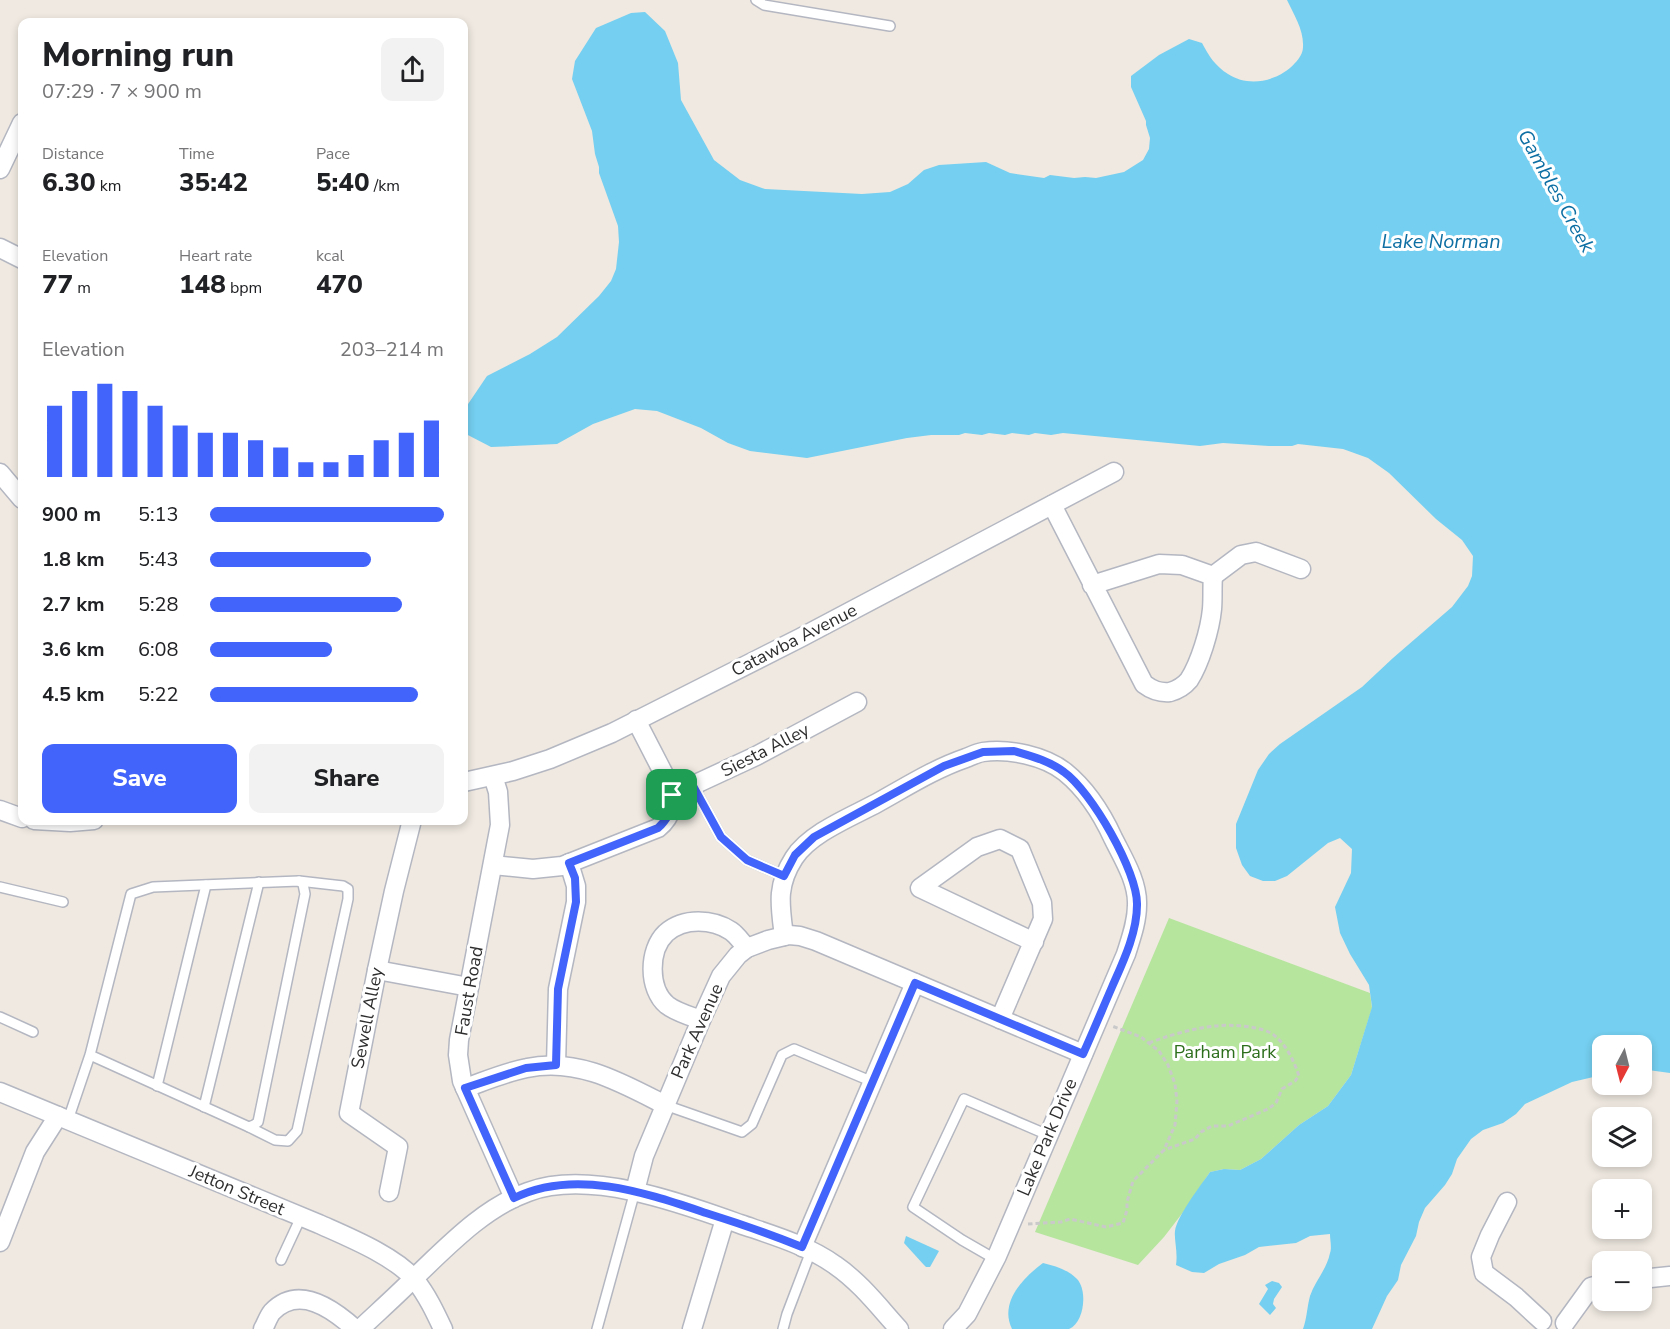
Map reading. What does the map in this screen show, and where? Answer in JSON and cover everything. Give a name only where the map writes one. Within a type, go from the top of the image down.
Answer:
[{"type":"street","points":[[0,169],[18,131]]},
{"type":"street","points":[[0,248],[18,257]]},
{"type":"street","points":[[0,472],[18,494]]},
{"type":"street","name":"Catawba Avenue","points":[[468,782],[550,759],[612,733],[800,638],[1114,472]]},
{"type":"street","points":[[1052,505],[1144,684],[1151,690],[1171,692],[1180,688],[1188,680],[1199,659],[1208,629],[1212,610],[1213,576]]},
{"type":"street","points":[[1213,576],[1241,555],[1256,552],[1301,568]]},
{"type":"street","points":[[1092,585],[1159,564],[1182,565],[1213,576]]},
{"type":"street","name":"Siesta Alley","points":[[672,795],[756,756],[856,702]]},
{"type":"street","points":[[493,864],[533,869],[562,866],[658,828],[664,823],[672,809],[672,795],[669,784],[636,720]]},
{"type":"street","name":"Lake Park Drive","points":[[784,936],[780,897],[784,876],[795,855],[814,837],[944,766],[983,752],[1014,751],[1044,761],[1065,772],[1088,796],[1106,823],[1135,887],[1138,904],[1126,954],[995,1259],[967,1314],[953,1329]]},
{"type":"street","name":"Faust Road","points":[[493,776],[501,812],[498,841],[458,1055],[465,1088],[514,1198]]},
{"type":"street","points":[[0,810],[18,817]]},
{"type":"street","name":"Sewell Alley","points":[[389,1192],[398,1147],[349,1113],[377,970],[411,825]]},
{"type":"street","points":[[1000,1019],[1034,942],[1043,919],[1042,903],[1020,849],[1000,839],[977,847],[920,888],[1034,942]]},
{"type":"street","points":[[556,1065],[558,989],[576,902],[575,878],[569,863]]},
{"type":"street","points":[[701,1020],[667,1005],[658,994],[653,965],[656,948],[666,933],[679,925],[696,921],[715,923],[733,932],[747,948]]},
{"type":"street","name":"Park Avenue","points":[[634,1191],[644,1156],[722,976],[738,955],[747,948],[768,940],[784,936],[800,936],[816,941],[1083,1054]]},
{"type":"street","points":[[377,970],[469,987]]},
{"type":"street","points":[[806,1249],[915,983]]},
{"type":"street","points":[[465,1088],[526,1068],[556,1065],[583,1068],[665,1105]]},
{"type":"street","name":"Jetton Street","points":[[0,1092],[371,1248],[414,1279],[443,1329]]},
{"type":"street","points":[[0,1242],[35,1152],[63,1118]]},
{"type":"street","points":[[360,1329],[464,1231],[494,1210],[527,1192],[539,1188],[568,1185],[603,1186],[664,1199],[806,1249],[836,1265],[899,1329]]},
{"type":"street","points":[[1507,1202],[1481,1257],[1484,1273],[1516,1297],[1538,1325],[1554,1318],[1567,1326],[1592,1287]]},
{"type":"street","points":[[692,1329],[725,1219]]},
{"type":"street","points":[[1652,1278],[1670,1276]]},
{"type":"street","points":[[263,1329],[271,1313],[286,1301],[312,1301],[336,1312],[355,1329]]},
{"type":"lane","points":[[756,0],[764,5],[890,26]]},
{"type":"lane","points":[[693,786],[721,837],[747,860],[784,876]]},
{"type":"lane","points":[[249,1127],[258,1122],[303,905],[305,894],[303,884],[299,880]]},
{"type":"lane","points":[[63,1118],[90,1056],[131,894],[153,887],[299,880],[343,886],[348,889],[348,899],[297,1131],[288,1141],[275,1140],[90,1056]]},
{"type":"lane","points":[[204,1107],[259,882]]},
{"type":"lane","points":[[157,1086],[206,885]]},
{"type":"lane","points":[[0,887],[63,902]]},
{"type":"lane","points":[[0,1017],[33,1032]]},
{"type":"lane","points":[[665,1105],[742,1132],[752,1124],[782,1055],[795,1049],[873,1082]]},
{"type":"lane","points":[[995,1259],[913,1207],[964,1099],[1048,1135]]},
{"type":"lane","points":[[597,1329],[634,1191]]},
{"type":"lane","points":[[281,1260],[301,1217]]},
{"type":"lane","points":[[783,1329],[806,1249]]},
{"type":"path","points":[[1149,1043],[1217,1025],[1263,1029],[1275,1035],[1289,1053],[1295,1062],[1299,1076],[1282,1089],[1276,1103],[1268,1109],[1228,1126],[1212,1126],[1201,1132],[1195,1139],[1164,1150]]},
{"type":"path","points":[[1027,1224],[1061,1222],[1070,1219],[1106,1227],[1123,1223],[1127,1210],[1126,1202],[1133,1181],[1164,1150],[1175,1125],[1177,1101],[1175,1084],[1160,1051],[1141,1037],[1121,1029]]},
{"type":"green space","name":"Parham Park","points":[[1169,918],[1370,993],[1372,1008],[1351,1075],[1328,1106],[1299,1125],[1261,1159],[1240,1170],[1224,1169],[1210,1172],[1164,1237],[1138,1265],[1035,1232]]},
{"type":"water","name":"Lake Norman","points":[[1287,0],[1670,0],[1670,1073],[1652,1071],[1652,1035],[1592,1035],[1592,1077],[1572,1082],[1525,1104],[1503,1123],[1483,1130],[1471,1139],[1457,1159],[1445,1185],[1425,1208],[1416,1236],[1401,1265],[1398,1280],[1387,1296],[1372,1329],[1303,1329],[1310,1296],[1324,1270],[1331,1249],[1330,1234],[1310,1236],[1296,1243],[1259,1247],[1204,1273],[1192,1272],[1176,1265],[1175,1231],[1185,1209],[1210,1172],[1224,1169],[1240,1170],[1261,1159],[1299,1125],[1328,1106],[1351,1075],[1372,1007],[1369,985],[1340,933],[1335,907],[1351,873],[1352,849],[1340,838],[1328,843],[1287,876],[1275,881],[1263,881],[1250,876],[1242,865],[1236,848],[1236,824],[1258,770],[1269,754],[1362,687],[1452,607],[1468,586],[1472,576],[1473,556],[1462,540],[1436,519],[1389,473],[1368,458],[1343,449],[1298,444],[1269,446],[1223,443],[1200,446],[1063,433],[1005,435],[989,433],[982,435],[965,433],[907,438],[807,458],[750,451],[657,411],[635,409],[593,424],[557,444],[491,447],[468,435],[468,404],[487,376],[557,337],[599,296],[611,281],[616,269],[618,226],[599,173],[592,131],[572,79],[575,61],[596,28],[631,13],[645,12],[665,31],[678,63],[681,100],[714,160],[740,180],[765,189],[862,194],[890,192],[908,184],[924,170],[939,165],[986,162],[1010,173],[1044,178],[1050,175],[1096,178],[1124,172],[1143,160],[1149,149],[1150,138],[1146,121],[1131,87],[1131,76],[1159,55],[1189,39],[1202,43],[1216,64],[1236,78],[1254,81],[1272,78],[1288,69],[1301,56],[1303,41]]},
{"type":"water","points":[[906,1236],[939,1251],[930,1267],[926,1267],[904,1243]]},
{"type":"water","points":[[1043,1263],[1065,1270],[1077,1279],[1083,1299],[1081,1314],[1074,1326],[1069,1329],[1012,1329],[1009,1319],[1011,1300],[1021,1283]]},
{"type":"water","points":[[1272,1281],[1279,1283],[1282,1287],[1274,1299],[1273,1304],[1276,1308],[1270,1315],[1259,1304],[1268,1289],[1265,1285]]},
{"type":"route","points":[[1014,751],[1044,761],[1065,772],[1088,796],[1106,823],[1135,887],[1138,904],[1126,954],[1083,1054],[915,983],[802,1247],[725,1219],[634,1191],[603,1186],[559,1186],[539,1188],[514,1198],[465,1088],[526,1068],[556,1065],[558,989],[576,902],[575,878],[569,863],[658,828],[664,823],[672,809],[672,795],[693,786],[721,837],[747,860],[784,876],[795,855],[814,837],[944,766],[983,752],[1014,751]]},
{"type":"water label","name":"Gambles Creek","points":[[1556,191]]}]
